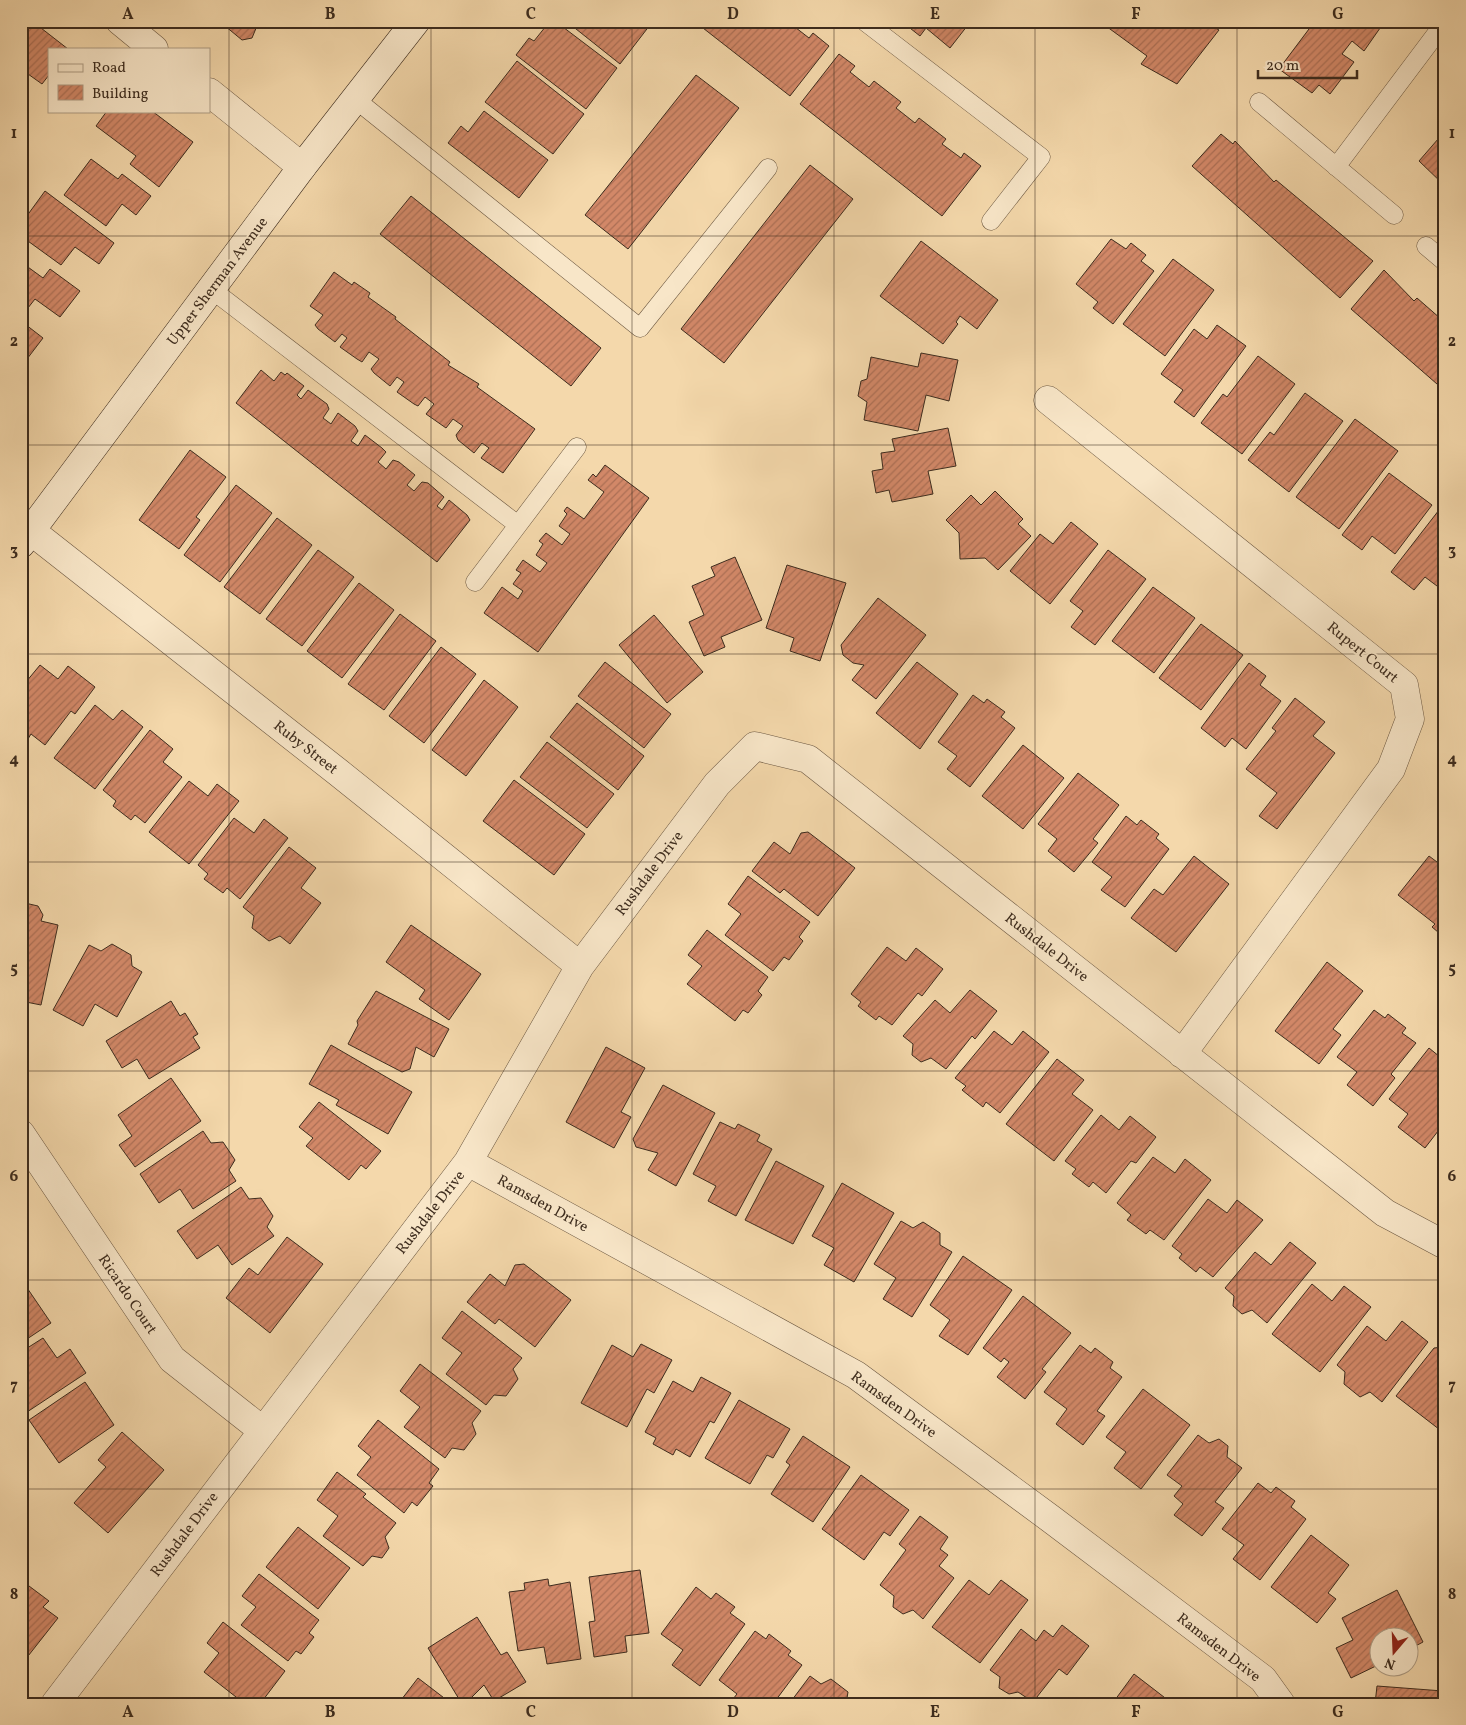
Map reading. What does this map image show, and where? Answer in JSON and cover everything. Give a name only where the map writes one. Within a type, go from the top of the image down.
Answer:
[{"type":"street","points":[[120,21],[153,48]]},
{"type":"street","name":"Upper Sherman Avenue","points":[[26,537],[302,167],[416,21]]},
{"type":"street","points":[[210,93],[302,167]]},
{"type":"street","name":"Rupert Court","points":[[1048,400],[1404,685],[1410,719],[1391,770],[1182,1054]]},
{"type":"street","name":"Ruby Street","points":[[26,537],[339,773],[580,966]]},
{"type":"street","name":"Rushdale Drive","points":[[55,1704],[468,1162],[580,966],[717,784],[755,746],[808,759],[1385,1213],[1445,1245]]},
{"type":"street","name":"Ricardo Court","points":[[21,1134],[172,1359],[262,1430]]},
{"type":"street","name":"Ramsden Drive","points":[[468,1162],[856,1375],[1051,1519],[1262,1679],[1281,1704]]},
{"type":"lane","points":[[864,21],[1041,157],[992,221]]},
{"type":"lane","points":[[1336,167],[1445,22]]},
{"type":"lane","points":[[355,99],[640,328],[768,168]]},
{"type":"lane","points":[[1259,102],[1394,215]]},
{"type":"lane","points":[[1426,246],[1445,262]]},
{"type":"lane","points":[[211,289],[518,525]]},
{"type":"lane","points":[[475,582],[577,447]]},
{"type":"building","points":[[21,21],[32,21],[67,48],[48,48],[48,76],[42,84],[21,69]]},
{"type":"building","points":[[219,21],[259,21],[252,38],[242,40]]},
{"type":"building","points":[[267,21],[281,21],[276,28]]},
{"type":"building","points":[[550,21],[555,21],[617,68],[586,109],[516,55],[529,38],[534,41]]},
{"type":"building","points":[[566,21],[644,21],[650,25],[620,64]]},
{"type":"building","points":[[694,21],[793,21],[791,24],[809,38],[813,33],[829,46],[790,96]]},
{"type":"building","points":[[901,21],[971,21],[950,48],[926,28],[920,36]]},
{"type":"building","points":[[1099,21],[1210,21],[1208,24],[1219,30],[1177,84],[1141,64],[1147,56]]},
{"type":"building","points":[[1315,21],[1385,21],[1364,51],[1352,41],[1342,54],[1354,62],[1330,94],[1319,85],[1312,93],[1279,69]]},
{"type":"building","points":[[839,54],[855,66],[850,72],[869,87],[874,81],[901,102],[896,108],[915,123],[919,118],[946,139],[942,144],[961,158],[964,153],[981,166],[942,216],[800,104]]},
{"type":"building","points":[[517,61],[584,114],[553,154],[485,102]]},
{"type":"building","points":[[696,75],[739,108],[628,249],[585,215]]},
{"type":"building","points":[[484,111],[548,160],[519,198],[448,143],[461,126],[468,132]]},
{"type":"building","points":[[106,112],[153,112],[193,142],[159,187],[130,164],[136,156],[96,126]]},
{"type":"building","points":[[1445,131],[1445,186],[1419,161]]},
{"type":"building","points":[[1221,134],[1233,144],[1235,141],[1274,182],[1276,180],[1373,261],[1340,298],[1192,166]]},
{"type":"building","points":[[91,159],[118,179],[122,174],[151,196],[136,215],[122,204],[106,226],[64,195]]},
{"type":"building","points":[[810,165],[853,199],[724,363],[681,329]]},
{"type":"building","points":[[45,191],[114,243],[99,264],[75,247],[61,265],[21,236],[21,224]]},
{"type":"building","points":[[411,196],[601,348],[571,386],[380,234]]},
{"type":"building","points":[[1111,239],[1126,249],[1131,243],[1146,255],[1141,261],[1154,271],[1113,324],[1093,308],[1098,302],[1076,284]]},
{"type":"building","points":[[921,241],[998,300],[977,329],[960,316],[956,322],[958,324],[943,344],[880,296]]},
{"type":"building","points":[[1173,259],[1214,290],[1165,356],[1123,324]]},
{"type":"building","points":[[21,262],[43,278],[50,269],[80,291],[60,317],[35,299],[24,313],[21,311]]},
{"type":"building","points":[[1384,270],[1414,301],[1417,298],[1441,319],[1439,322],[1445,327],[1445,391],[1351,309]]},
{"type":"building","points":[[334,272],[352,285],[354,282],[370,293],[368,297],[396,317],[395,319],[450,362],[448,365],[479,384],[477,387],[535,429],[503,473],[481,458],[489,448],[482,443],[474,453],[458,440],[456,435],[463,426],[453,419],[446,428],[426,414],[434,404],[425,397],[418,406],[397,392],[404,382],[397,377],[390,386],[374,373],[371,369],[379,359],[369,352],[362,362],[340,347],[347,338],[342,334],[335,342],[318,329],[315,325],[323,315],[310,306]]},
{"type":"building","points":[[21,321],[43,338],[27,359],[21,355]]},
{"type":"building","points":[[1217,325],[1246,346],[1194,417],[1174,402],[1183,390],[1161,374],[1194,329],[1207,339]]},
{"type":"building","points":[[921,353],[958,360],[949,401],[926,395],[918,431],[864,420],[867,402],[858,396],[861,381],[867,379],[871,357],[918,367]]},
{"type":"building","points":[[1258,356],[1295,384],[1242,454],[1201,423],[1223,394],[1227,397]]},
{"type":"building","points":[[261,370],[274,381],[281,372],[285,375],[287,373],[304,386],[297,395],[301,399],[308,390],[327,404],[329,409],[323,418],[331,424],[338,413],[355,426],[358,431],[351,441],[358,446],[365,435],[382,448],[386,452],[378,462],[386,469],[393,460],[399,462],[415,475],[407,485],[414,491],[422,482],[428,483],[444,497],[437,506],[442,510],[449,500],[467,515],[470,520],[437,562],[236,403]]},
{"type":"building","points":[[1305,393],[1343,421],[1289,492],[1248,460],[1270,432],[1274,435]]},
{"type":"building","points":[[1355,419],[1398,451],[1339,529],[1296,497]]},
{"type":"building","points":[[948,428],[956,466],[928,471],[933,494],[892,502],[889,490],[876,493],[872,471],[883,469],[881,453],[895,451],[892,439]]},
{"type":"building","points":[[190,450],[226,477],[196,517],[200,520],[179,549],[139,520]]},
{"type":"building","points":[[605,465],[649,498],[538,652],[484,613],[502,587],[518,599],[523,591],[513,584],[521,573],[516,570],[523,560],[540,572],[547,563],[536,555],[543,544],[539,541],[546,533],[562,545],[570,534],[559,526],[567,514],[564,511],[567,507],[584,519],[604,492],[588,480],[593,474],[596,477]]},
{"type":"building","points":[[1389,473],[1432,505],[1395,554],[1372,536],[1362,550],[1342,535]]},
{"type":"building","points":[[236,485],[272,513],[220,582],[184,555]]},
{"type":"building","points":[[995,491],[1023,519],[1018,524],[1031,536],[998,570],[985,558],[960,559],[959,533],[946,520],[971,495],[981,505]]},
{"type":"building","points":[[1439,510],[1445,515],[1445,592],[1425,577],[1414,590],[1391,572]]},
{"type":"building","points":[[277,518],[312,545],[260,614],[224,587]]},
{"type":"building","points":[[1071,522],[1098,544],[1050,604],[1010,571],[1040,534],[1053,544]]},
{"type":"building","points":[[318,550],[354,577],[302,646],[266,619]]},
{"type":"building","points":[[1108,550],[1146,579],[1095,645],[1071,627],[1083,611],[1070,601]]},
{"type":"building","points":[[735,557],[762,620],[721,637],[725,647],[704,656],[689,622],[704,615],[692,586],[715,576],[711,567]]},
{"type":"building","points":[[787,565],[846,583],[820,661],[790,651],[794,638],[766,628]]},
{"type":"building","points":[[359,583],[394,610],[342,678],[307,651]]},
{"type":"building","points":[[1153,587],[1195,618],[1154,673],[1112,641]]},
{"type":"building","points":[[878,598],[926,635],[876,699],[852,680],[864,665],[853,663],[843,655],[841,645]]},
{"type":"building","points":[[400,614],[436,641],[384,710],[348,684]]},
{"type":"building","points":[[654,615],[703,672],[667,703],[619,645]]},
{"type":"building","points":[[1201,624],[1243,655],[1201,710],[1159,678]]},
{"type":"building","points":[[441,647],[476,674],[424,743],[389,716]]},
{"type":"building","points":[[605,662],[671,714],[644,748],[578,696]]},
{"type":"building","points":[[917,662],[958,694],[920,749],[876,713]]},
{"type":"building","points":[[1249,663],[1266,676],[1260,685],[1281,701],[1246,749],[1232,738],[1225,747],[1201,728]]},
{"type":"building","points":[[40,665],[58,679],[68,666],[95,687],[75,714],[71,711],[45,745],[31,734],[28,739],[21,734],[21,688]]},
{"type":"building","points":[[484,680],[518,707],[466,776],[432,750]]},
{"type":"building","points":[[973,695],[984,703],[987,699],[1005,712],[1001,717],[1015,728],[970,787],[947,769],[957,756],[938,742]]},
{"type":"building","points":[[1295,698],[1325,722],[1313,736],[1335,753],[1277,829],[1259,816],[1277,793],[1246,769],[1276,731],[1272,728]]},
{"type":"building","points":[[577,703],[644,756],[618,790],[550,737]]},
{"type":"building","points":[[95,705],[113,720],[122,710],[143,727],[95,789],[54,758]]},
{"type":"building","points":[[150,730],[173,749],[163,762],[182,777],[145,823],[135,815],[131,820],[113,806],[116,801],[103,790]]},
{"type":"building","points":[[547,742],[614,794],[587,828],[520,777]]},
{"type":"building","points":[[1023,745],[1064,778],[1023,829],[982,796]]},
{"type":"building","points":[[1078,773],[1119,805],[1093,839],[1098,843],[1074,872],[1048,851],[1057,839],[1038,824]]},
{"type":"building","points":[[514,780],[585,834],[554,875],[483,821]]},
{"type":"building","points":[[189,781],[208,796],[217,784],[239,801],[189,864],[149,832]]},
{"type":"building","points":[[1126,816],[1137,825],[1141,820],[1159,834],[1156,838],[1169,849],[1125,907],[1101,890],[1112,877],[1092,862]]},
{"type":"building","points":[[234,818],[254,833],[264,819],[288,838],[240,899],[227,888],[223,893],[204,879],[208,874],[198,865]]},
{"type":"building","points":[[808,832],[855,868],[818,916],[784,889],[780,893],[752,871],[774,842],[790,854],[801,833]]},
{"type":"building","points":[[289,847],[316,868],[301,888],[321,903],[290,944],[280,936],[269,941],[252,928],[254,916],[243,907]]},
{"type":"building","points":[[1194,856],[1229,884],[1176,952],[1131,918],[1154,889],[1163,895]]},
{"type":"building","points":[[1429,856],[1445,868],[1445,938],[1432,927],[1435,924],[1398,895]]},
{"type":"building","points":[[748,876],[810,922],[799,937],[803,941],[789,960],[784,957],[773,971],[725,935],[741,914],[728,904]]},
{"type":"building","points":[[25,903],[38,906],[43,915],[41,921],[58,925],[41,1005],[21,1001],[21,906]]},
{"type":"building","points":[[411,925],[481,974],[449,1020],[419,999],[425,990],[386,962]]},
{"type":"building","points":[[707,930],[768,977],[758,991],[762,995],[748,1013],[743,1010],[735,1021],[687,984],[702,966],[688,955]]},
{"type":"building","points":[[112,944],[131,955],[132,966],[142,972],[117,1017],[95,1004],[83,1026],[53,1010],[89,945],[101,951]]},
{"type":"building","points":[[887,947],[906,961],[916,948],[943,969],[922,996],[918,993],[892,1025],[879,1016],[876,1020],[858,1006],[861,1002],[851,994]]},
{"type":"building","points":[[1327,962],[1363,991],[1333,1029],[1341,1035],[1319,1064],[1275,1031]]},
{"type":"building","points":[[970,990],[997,1011],[975,1039],[972,1036],[946,1069],[931,1058],[921,1062],[912,1055],[913,1044],[903,1036],[935,1000],[950,1013]]},
{"type":"building","points":[[376,991],[449,1029],[434,1057],[416,1047],[410,1069],[402,1072],[348,1044],[358,1025],[357,1021]]},
{"type":"building","points":[[171,1001],[180,1016],[185,1013],[198,1034],[193,1037],[200,1048],[149,1079],[137,1059],[122,1068],[106,1041]]},
{"type":"building","points":[[1374,1010],[1385,1018],[1388,1014],[1406,1028],[1402,1033],[1416,1043],[1391,1074],[1395,1078],[1373,1106],[1347,1085],[1357,1072],[1337,1057]]},
{"type":"building","points":[[994,1031],[1012,1045],[1023,1031],[1049,1052],[1000,1113],[986,1102],[983,1107],[962,1090],[966,1086],[955,1078]]},
{"type":"building","points":[[331,1045],[412,1092],[388,1134],[336,1105],[339,1100],[309,1084]]},
{"type":"building","points":[[606,1047],[645,1068],[621,1112],[631,1117],[614,1148],[566,1122]]},
{"type":"building","points":[[1429,1048],[1445,1061],[1445,1111],[1442,1114],[1445,1117],[1445,1122],[1425,1148],[1398,1127],[1408,1114],[1389,1099]]},
{"type":"building","points":[[1057,1059],[1084,1080],[1072,1094],[1093,1110],[1054,1161],[1006,1124]]},
{"type":"building","points":[[171,1078],[201,1121],[135,1167],[119,1145],[132,1136],[118,1115]]},
{"type":"building","points":[[663,1085],[715,1113],[676,1186],[648,1170],[658,1153],[636,1147],[633,1139]]},
{"type":"building","points":[[319,1102],[381,1151],[366,1169],[361,1165],[349,1180],[306,1146],[313,1138],[299,1127]]},
{"type":"building","points":[[1101,1115],[1119,1130],[1130,1116],[1156,1137],[1136,1163],[1131,1161],[1106,1193],[1093,1182],[1089,1187],[1072,1174],[1076,1169],[1065,1161]]},
{"type":"building","points":[[720,1122],[735,1129],[738,1124],[760,1135],[757,1141],[772,1149],[736,1216],[708,1201],[716,1186],[693,1174]]},
{"type":"building","points":[[203,1131],[211,1143],[223,1142],[235,1160],[229,1170],[236,1181],[193,1209],[180,1189],[159,1203],[140,1174]]},
{"type":"building","points":[[1153,1157],[1175,1173],[1185,1159],[1211,1180],[1164,1240],[1150,1230],[1146,1234],[1127,1220],[1131,1215],[1117,1203]]},
{"type":"building","points":[[776,1161],[824,1186],[793,1244],[745,1220]]},
{"type":"building","points":[[842,1183],[894,1213],[854,1282],[824,1265],[834,1248],[812,1236]]},
{"type":"building","points":[[241,1187],[249,1199],[261,1198],[273,1216],[267,1227],[274,1236],[232,1265],[218,1245],[197,1259],[177,1231]]},
{"type":"building","points":[[1208,1199],[1227,1213],[1237,1200],[1263,1220],[1213,1277],[1200,1267],[1196,1272],[1179,1258],[1182,1254],[1172,1246]]},
{"type":"building","points":[[901,1221],[913,1228],[923,1222],[940,1233],[940,1245],[952,1252],[912,1317],[883,1299],[896,1278],[874,1264]]},
{"type":"building","points":[[287,1237],[323,1264],[270,1333],[226,1298],[249,1268],[258,1275]]},
{"type":"building","points":[[1290,1242],[1316,1263],[1267,1323],[1252,1310],[1242,1314],[1233,1306],[1234,1296],[1225,1288],[1255,1252],[1271,1265]]},
{"type":"building","points":[[963,1256],[1012,1290],[968,1355],[939,1336],[950,1320],[930,1305]]},
{"type":"building","points":[[524,1264],[571,1300],[535,1347],[499,1319],[495,1324],[467,1302],[490,1274],[505,1286],[515,1265]]},
{"type":"building","points":[[21,1279],[51,1323],[21,1343]]},
{"type":"building","points":[[1312,1284],[1332,1301],[1344,1286],[1371,1307],[1320,1372],[1272,1334]]},
{"type":"building","points":[[1023,1296],[1071,1333],[1042,1369],[1046,1372],[1025,1399],[997,1377],[1009,1362],[1004,1358],[1001,1362],[983,1348]]},
{"type":"building","points":[[462,1311],[522,1358],[513,1369],[518,1379],[506,1396],[494,1395],[486,1405],[446,1374],[462,1353],[442,1338]]},
{"type":"building","points":[[1402,1321],[1428,1342],[1382,1402],[1370,1392],[1360,1397],[1344,1384],[1345,1372],[1337,1365],[1367,1326],[1386,1341]]},
{"type":"building","points":[[43,1338],[57,1358],[70,1349],[86,1373],[21,1416],[21,1352]]},
{"type":"building","points":[[641,1344],[672,1360],[654,1393],[647,1389],[627,1427],[581,1403],[612,1345],[633,1357]]},
{"type":"building","points":[[1080,1345],[1091,1353],[1095,1348],[1113,1362],[1110,1368],[1122,1377],[1097,1411],[1105,1416],[1083,1445],[1056,1424],[1067,1409],[1044,1392]]},
{"type":"building","points":[[1444,1347],[1444,1433],[1396,1396],[1434,1348]]},
{"type":"building","points":[[420,1364],[481,1411],[472,1423],[476,1434],[464,1450],[452,1448],[445,1458],[404,1427],[420,1407],[400,1391]]},
{"type":"building","points":[[701,1377],[731,1393],[714,1423],[710,1421],[690,1457],[676,1449],[673,1455],[653,1444],[656,1438],[645,1432],[673,1381],[693,1392]]},
{"type":"building","points":[[85,1382],[114,1425],[59,1463],[29,1420]]},
{"type":"building","points":[[1143,1389],[1190,1425],[1141,1489],[1114,1468],[1126,1452],[1106,1437]]},
{"type":"building","points":[[739,1400],[790,1429],[773,1458],[767,1455],[750,1484],[705,1458]]},
{"type":"building","points":[[378,1420],[439,1469],[429,1483],[433,1486],[417,1506],[412,1502],[404,1513],[357,1475],[371,1457],[358,1446]]},
{"type":"building","points":[[122,1432],[164,1470],[108,1533],[74,1503],[106,1467],[98,1460]]},
{"type":"building","points":[[1198,1435],[1209,1443],[1219,1439],[1228,1446],[1227,1457],[1242,1468],[1215,1502],[1224,1508],[1202,1536],[1174,1515],[1183,1504],[1174,1496],[1182,1486],[1167,1475]]},
{"type":"building","points":[[803,1436],[850,1467],[813,1522],[771,1494],[790,1465],[786,1462]]},
{"type":"building","points":[[337,1472],[366,1494],[363,1497],[396,1523],[385,1537],[389,1548],[382,1558],[372,1556],[363,1566],[323,1536],[338,1516],[317,1500]]},
{"type":"building","points":[[861,1475],[909,1510],[890,1536],[884,1532],[864,1560],[822,1529]]},
{"type":"building","points":[[1258,1483],[1271,1493],[1276,1487],[1295,1501],[1291,1507],[1306,1519],[1260,1580],[1233,1559],[1244,1545],[1222,1529]]},
{"type":"building","points":[[920,1516],[948,1537],[940,1549],[948,1555],[939,1566],[954,1578],[923,1619],[913,1610],[903,1614],[893,1607],[894,1596],[880,1585],[906,1550],[899,1544]]},
{"type":"building","points":[[298,1527],[350,1568],[318,1609],[266,1567]]},
{"type":"building","points":[[1311,1535],[1349,1565],[1328,1593],[1336,1599],[1317,1623],[1271,1587]]},
{"type":"building","points":[[640,1570],[649,1633],[625,1636],[627,1652],[594,1657],[589,1622],[595,1621],[589,1577]]},
{"type":"building","points":[[259,1574],[319,1620],[309,1633],[314,1637],[301,1654],[296,1651],[288,1661],[241,1625],[256,1607],[242,1596]]},
{"type":"building","points":[[548,1579],[549,1586],[570,1582],[581,1659],[547,1664],[544,1647],[518,1651],[509,1592],[525,1590],[524,1583]]},
{"type":"building","points":[[969,1580],[989,1595],[1001,1580],[1028,1600],[980,1663],[932,1627]]},
{"type":"building","points":[[29,1586],[49,1601],[43,1607],[58,1618],[21,1665],[21,1597]]},
{"type":"building","points":[[696,1587],[711,1599],[716,1593],[735,1607],[730,1613],[745,1624],[700,1686],[672,1665],[683,1650],[661,1634]]},
{"type":"building","points":[[1397,1590],[1416,1628],[1368,1628],[1368,1670],[1351,1678],[1336,1648],[1353,1640],[1342,1618]]},
{"type":"building","points":[[477,1617],[501,1655],[507,1652],[526,1682],[494,1701],[484,1685],[468,1701],[459,1699],[428,1648]]},
{"type":"building","points":[[223,1622],[285,1671],[260,1704],[245,1704],[204,1672],[219,1653],[207,1643]]},
{"type":"building","points":[[1062,1625],[1089,1646],[1067,1675],[1059,1669],[1033,1702],[1018,1692],[1009,1694],[999,1688],[1000,1677],[990,1670],[1021,1629],[1036,1641],[1044,1630],[1053,1637]]},
{"type":"building","points":[[755,1631],[766,1639],[769,1634],[791,1651],[788,1655],[802,1665],[773,1704],[729,1704],[737,1694],[719,1680]]},
{"type":"building","points":[[1418,1632],[1423,1642],[1418,1645]]},
{"type":"building","points":[[1134,1674],[1173,1704],[1112,1704]]},
{"type":"building","points":[[810,1676],[821,1684],[831,1679],[848,1692],[846,1704],[789,1704]]},
{"type":"building","points":[[418,1678],[452,1704],[398,1704]]},
{"type":"building","points":[[1377,1686],[1443,1691],[1442,1704],[1375,1704]]}]
